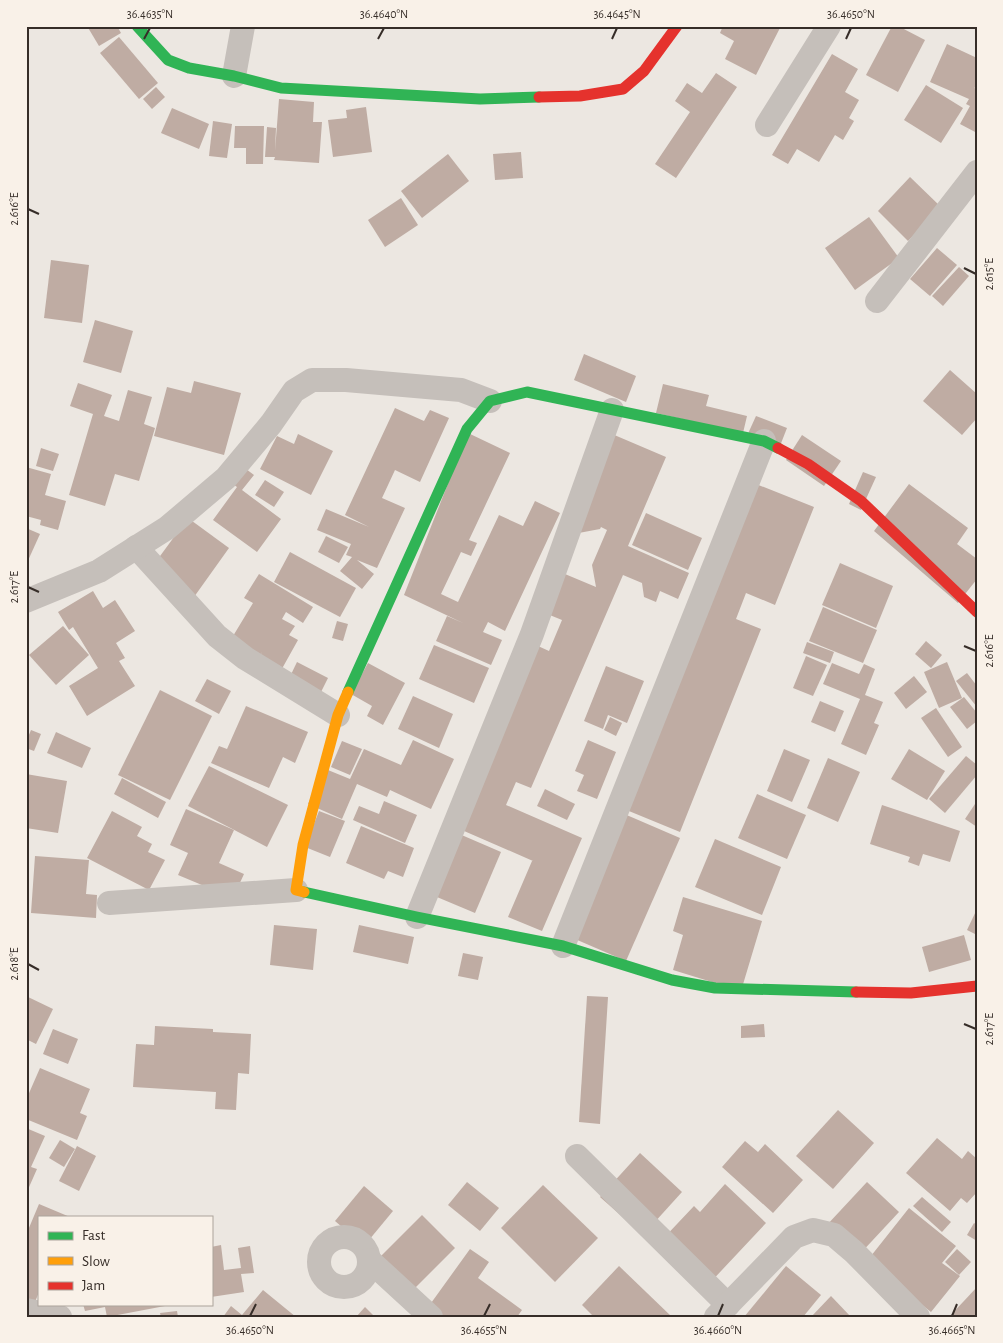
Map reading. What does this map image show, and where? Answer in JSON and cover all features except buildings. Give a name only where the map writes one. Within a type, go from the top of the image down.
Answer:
[{"type":"street","points":[[137,26],[168,60],[190,68],[234,76],[281,88],[480,99],[580,96],[623,89],[644,71],[677,26]]},
{"type":"street","points":[[234,76],[243,26]]},
{"type":"street","points":[[767,125],[829,26]]},
{"type":"street","points":[[876,301],[977,172]]},
{"type":"street","points":[[26,601],[100,570],[167,528],[226,478],[271,424],[294,391],[312,380],[346,380],[461,390],[490,401],[527,392],[764,442],[808,464],[861,501],[977,612]]},
{"type":"street","points":[[296,890],[303,845],[338,715],[467,429],[490,401]]},
{"type":"street","points":[[417,917],[532,634],[612,410]]},
{"type":"street","points":[[563,946],[764,442]]},
{"type":"street","points":[[136,548],[217,636],[245,658],[338,715]]},
{"type":"street","points":[[109,903],[296,890],[417,917],[563,946],[672,980],[714,988],[911,993],[977,986]]},
{"type":"street","points":[[577,1156],[722,1311],[794,1237],[813,1230],[834,1235],[854,1252],[918,1317]]},
{"type":"street","points":[[369,1260],[431,1317]]},
{"type":"street","points":[[26,1310],[60,1317]]},
{"type":"traffic: fast","points":[[137,26],[168,60],[189,68],[234,76],[281,88],[480,99],[539,97]]},
{"type":"traffic: fast","points":[[348,692],[467,429],[490,401],[527,392],[764,441],[778,448]]},
{"type":"traffic: fast","points":[[304,892],[563,946],[672,980],[715,988],[856,992]]},
{"type":"traffic: slow","points":[[304,892],[296,890],[303,845],[338,715],[348,692]]},
{"type":"traffic: jam","points":[[539,97],[580,96],[623,89],[644,71],[677,26]]},
{"type":"traffic: jam","points":[[778,448],[808,464],[861,501],[977,612]]},
{"type":"traffic: jam","points":[[856,992],[911,993],[977,986]]}]
